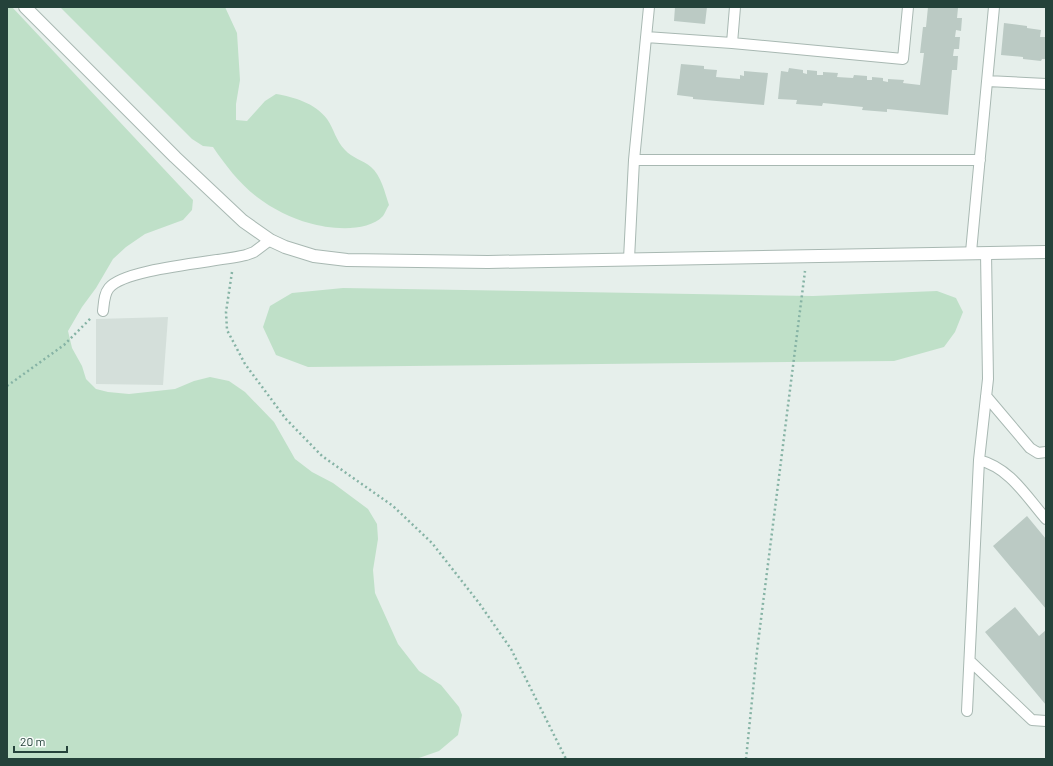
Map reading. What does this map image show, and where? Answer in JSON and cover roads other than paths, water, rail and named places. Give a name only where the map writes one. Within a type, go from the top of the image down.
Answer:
[{"type":"street","points":[[25,7],[200,181],[243,221],[270,240],[307,255],[347,260],[488,262],[971,252],[1046,252]]},
{"type":"lane","points":[[628,259],[634,160],[649,7]]},
{"type":"lane","points":[[732,43],[735,7]]},
{"type":"lane","points":[[646,37],[732,43],[902,59],[908,7]]},
{"type":"lane","points":[[971,252],[994,7]]},
{"type":"lane","points":[[987,81],[1046,84]]},
{"type":"lane","points":[[634,160],[980,160]]},
{"type":"lane","points":[[103,311],[104,302],[110,287],[125,278],[155,270],[235,258],[254,252],[270,240]]},
{"type":"lane","points":[[967,711],[979,460],[988,379],[986,253]]},
{"type":"lane","points":[[986,396],[1030,448],[1038,453],[1046,452]]},
{"type":"lane","points":[[979,460],[997,466],[1005,473],[1046,519]]},
{"type":"lane","points":[[970,661],[1032,720],[1046,721]]}]
